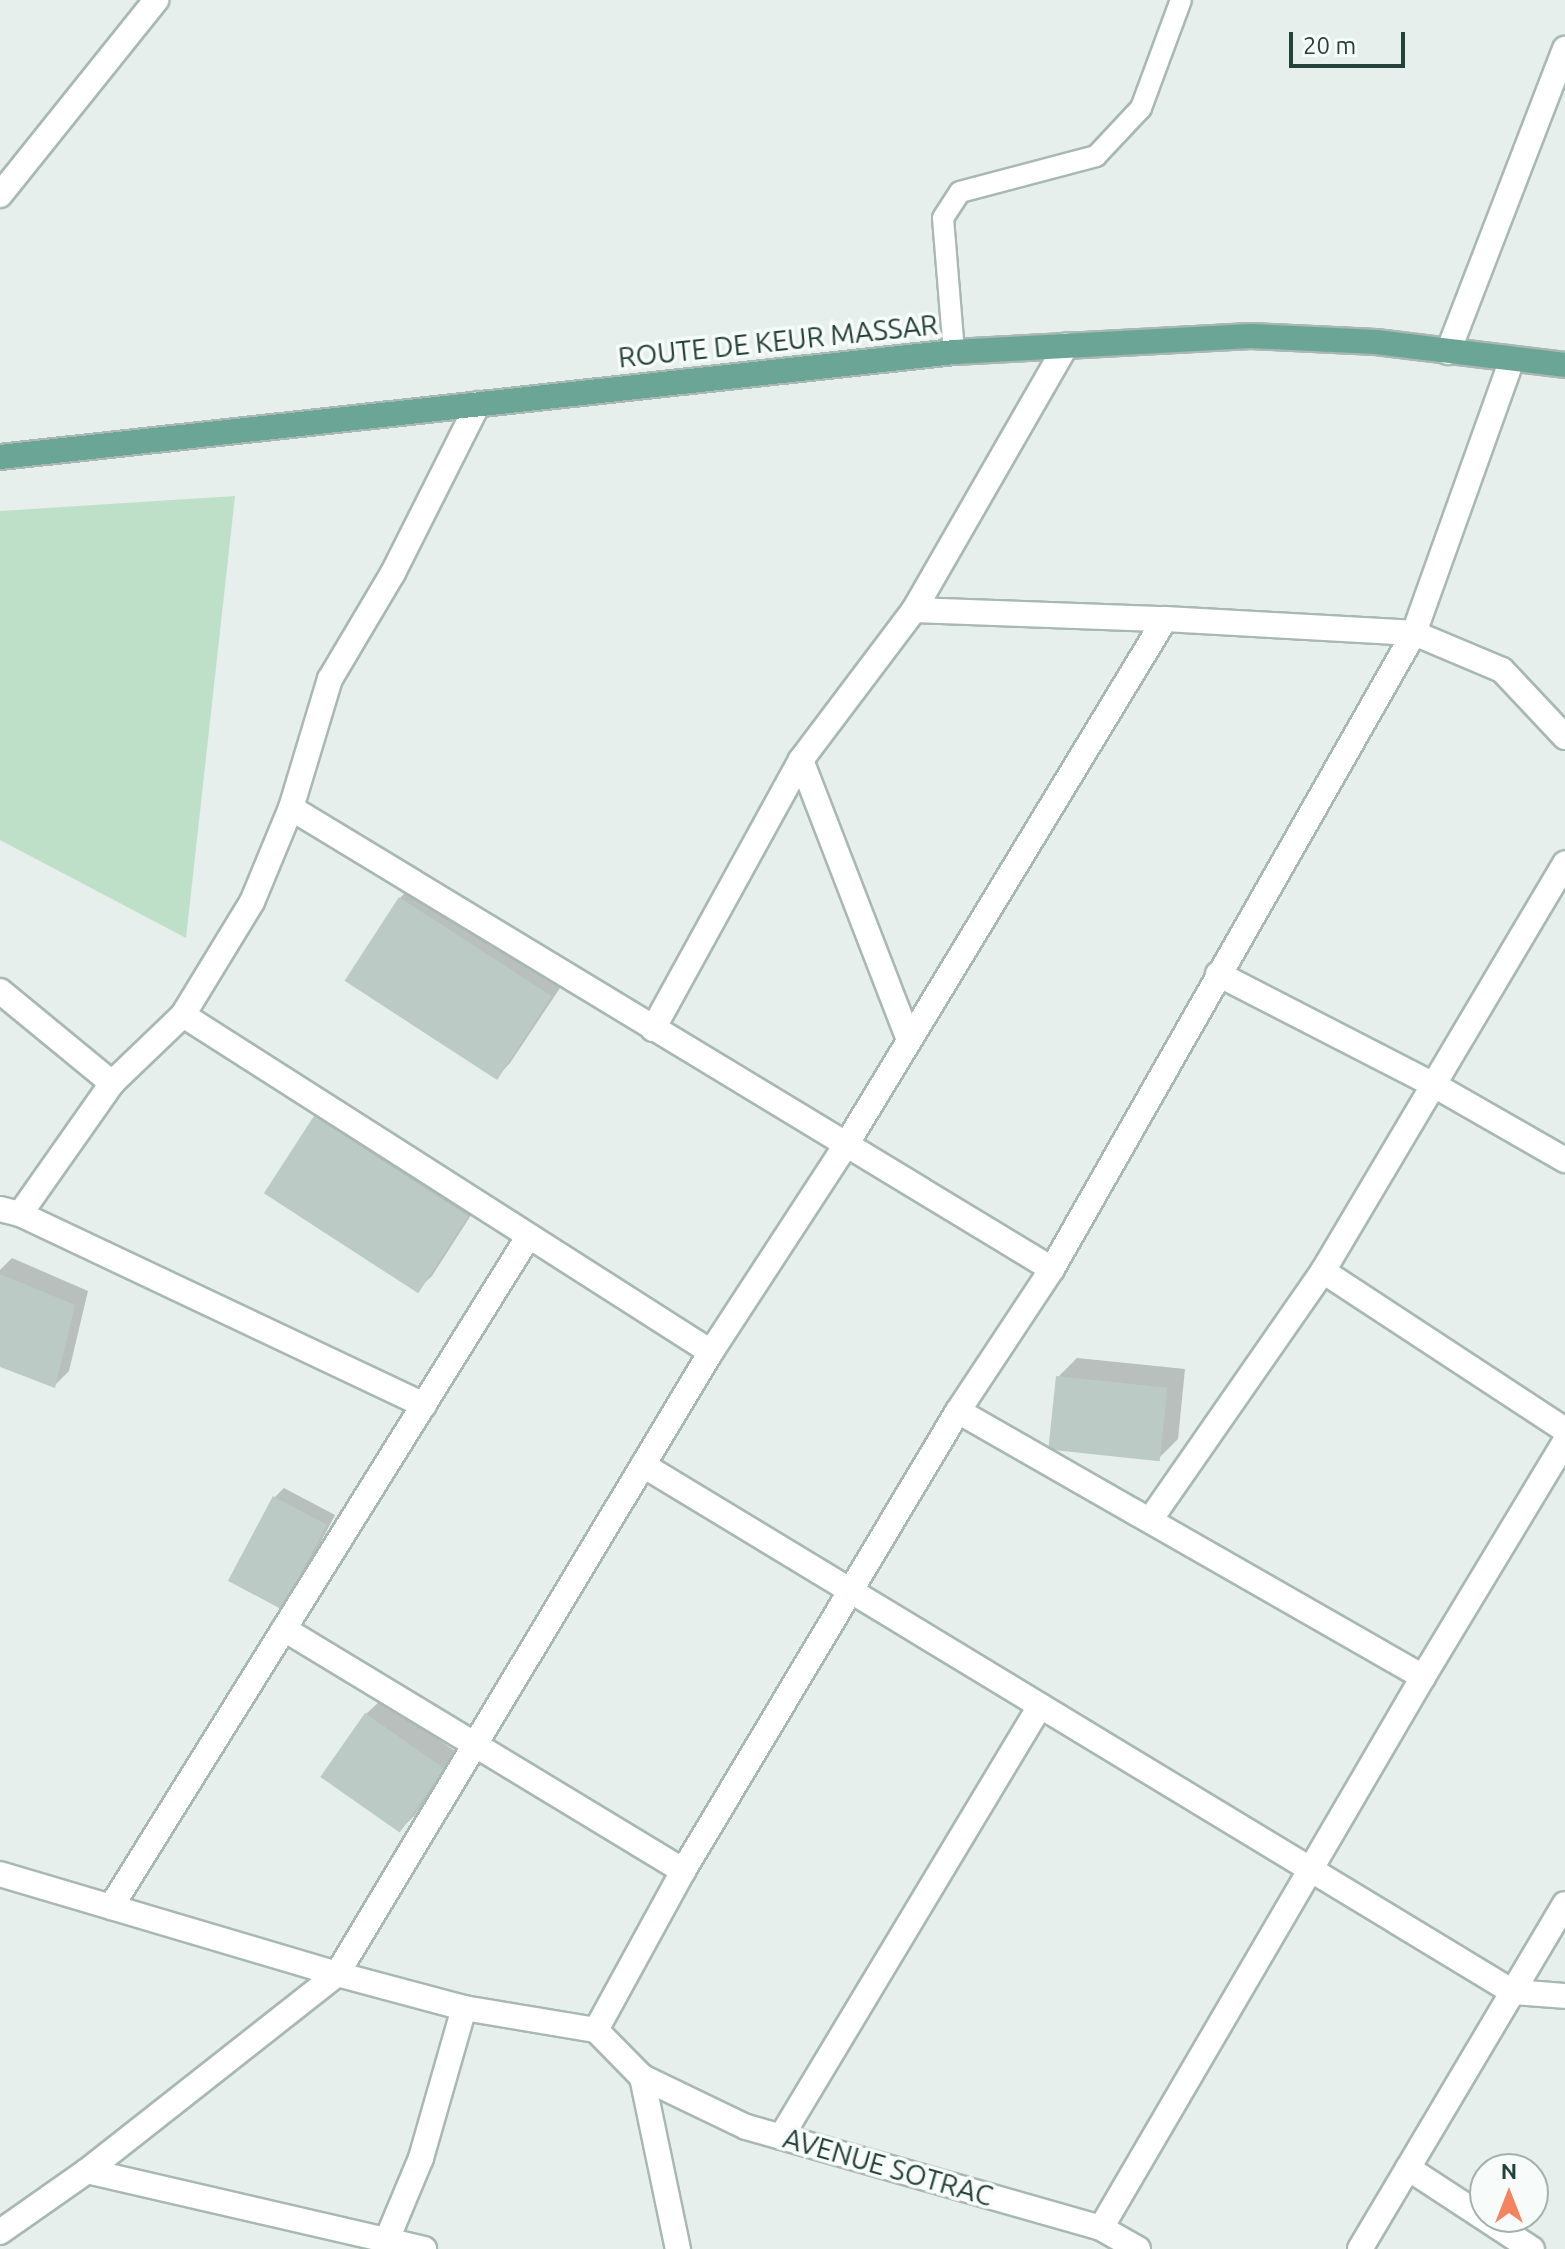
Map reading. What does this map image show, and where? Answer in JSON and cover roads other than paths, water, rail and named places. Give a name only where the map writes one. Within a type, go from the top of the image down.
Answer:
[{"type":"main road","name":"ROUTE DE KEUR MASSAR","points":[[0,457],[954,352],[1251,336],[1376,342],[1565,365]]},
{"type":"street","points":[[0,195],[156,0]]},
{"type":"street","points":[[1448,352],[1565,49]]},
{"type":"street","points":[[653,1029],[801,760],[914,610],[1066,346]]},
{"type":"street","points":[[596,2030],[683,1871],[853,1592],[958,1411],[1052,1269],[1414,633],[1512,360]]},
{"type":"street","points":[[424,1405],[10,1211],[112,1083],[183,1015],[252,902],[291,808],[330,679],[393,573],[478,404]]},
{"type":"street","points":[[914,610],[1165,619],[1414,633],[1502,670],[1565,737]]},
{"type":"street","points":[[0,2232],[87,2171],[337,1974],[711,1352],[846,1145],[908,1038],[1165,619]]},
{"type":"street","points":[[801,760],[908,1038]]},
{"type":"street","points":[[291,808],[1052,1269]]},
{"type":"street","points":[[1150,1520],[1323,1271],[1565,863]]},
{"type":"street","points":[[1218,974],[1434,1085],[1565,1160]]},
{"type":"street","points":[[0,991],[112,1083]]},
{"type":"street","points":[[183,1015],[711,1352]]},
{"type":"street","points":[[111,1907],[528,1237]]},
{"type":"street","points":[[1323,1271],[1565,1430]]},
{"type":"street","points":[[958,1411],[1423,1677]]},
{"type":"street","points":[[1101,2228],[1423,1677],[1565,1442]]},
{"type":"street","points":[[643,1465],[1513,1992],[1565,1996]]},
{"type":"street","points":[[284,1629],[683,1871]]},
{"type":"street","points":[[781,2137],[1040,1706]]},
{"type":"street","points":[[0,1874],[337,1974],[464,2008],[596,2030],[642,2077],[678,2249]]},
{"type":"street","points":[[1360,2249],[1565,1904]]},
{"type":"street","points":[[384,2244],[421,2158],[464,2008]]},
{"type":"street","name":"AVENUE SOTRAC","points":[[642,2077],[746,2127],[1101,2228],[1138,2249]]},
{"type":"street","points":[[1408,2168],[1532,2249]]},
{"type":"street","points":[[87,2171],[384,2244],[424,2249]]},
{"type":"lane","points":[[954,352],[943,218],[960,192],[1096,156],[1141,108],[1181,0]]}]
